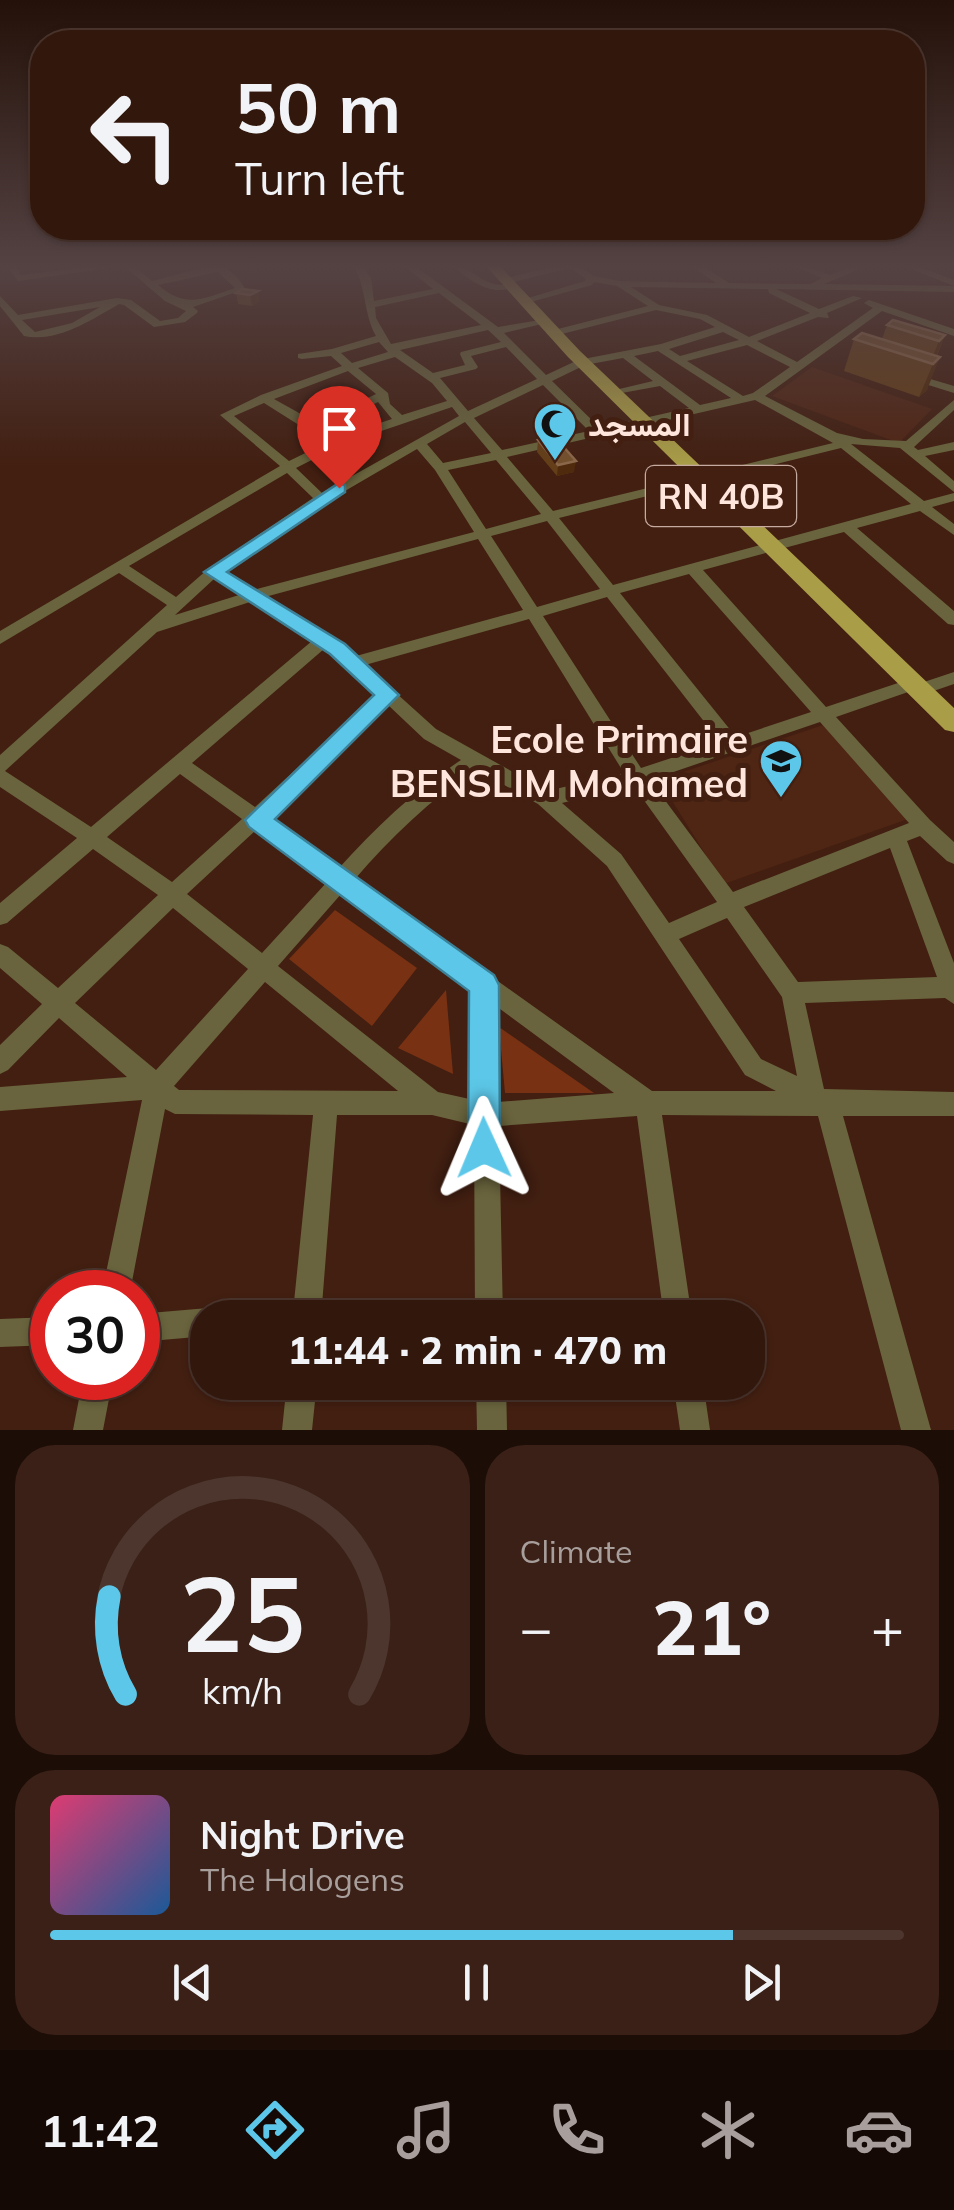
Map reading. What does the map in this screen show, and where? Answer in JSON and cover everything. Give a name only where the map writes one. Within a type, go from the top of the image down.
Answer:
[{"type":"main road","name":"RN 40B","points":[[554,333],[954,723]]},
{"type":"street","points":[[380,333],[393,351],[431,377],[468,416],[732,745]]},
{"type":"street","points":[[321,499],[226,415],[393,351],[472,333]]},
{"type":"street","points":[[497,333],[598,433]]},
{"type":"street","points":[[0,766],[214,572],[321,499],[468,416],[582,362],[661,348],[708,333]]},
{"type":"street","points":[[731,333],[796,366]]},
{"type":"street","points":[[678,360],[770,333]]},
{"type":"street","points":[[440,468],[757,396],[845,333]]},
{"type":"street","points":[[302,356],[333,352],[383,337]]},
{"type":"street","points":[[431,377],[472,367],[465,354],[508,344]]},
{"type":"street","points":[[824,347],[843,353]]},
{"type":"street","points":[[661,348],[742,400]]},
{"type":"street","points":[[333,352],[384,395]]},
{"type":"street","points":[[625,354],[700,410]]},
{"type":"street","points":[[898,372],[954,390]]},
{"type":"street","points":[[615,393],[662,382]]},
{"type":"street","points":[[384,395],[384,405],[396,421],[440,468],[637,777],[792,993],[916,1430]]},
{"type":"street","points":[[314,429],[384,395]]},
{"type":"street","points":[[757,396],[838,440],[954,531]]},
{"type":"street","points":[[265,398],[339,441]]},
{"type":"street","points":[[0,638],[288,467],[339,441],[452,403]]},
{"type":"street","points":[[909,450],[909,445],[954,404]]},
{"type":"street","points":[[151,628],[254,594],[704,479],[838,440],[909,450],[954,446]]},
{"type":"street","points":[[909,450],[954,488]]},
{"type":"street","points":[[353,663],[954,498]]},
{"type":"street","points":[[847,527],[954,620]]},
{"type":"street","points":[[120,566],[177,605]]},
{"type":"street","points":[[693,569],[923,826],[954,855]]},
{"type":"street","points":[[214,572],[324,640],[430,734],[544,799],[614,860],[753,1066],[820,1100]]},
{"type":"street","points":[[0,916],[324,640]]},
{"type":"street","points":[[544,799],[637,777],[824,714],[954,678]]},
{"type":"street","points":[[0,1062],[57,1002],[258,820],[388,695]]},
{"type":"street","points":[[121,1270],[158,1088],[380,835],[444,780],[476,760]]},
{"type":"street","points":[[179,763],[648,1104],[675,1300]]},
{"type":"street","points":[[0,777],[174,896],[432,1103]]},
{"type":"street","points":[[665,935],[730,904],[923,826]]},
{"type":"street","points":[[792,993],[953,989],[896,837]]},
{"type":"street","points":[[0,954],[176,1102],[432,1103],[483,1115],[648,1104],[820,1100],[954,1104]]},
{"type":"street","points":[[484,985],[488,1300]]},
{"type":"street","points":[[1,1102],[158,1088]]},
{"type":"street","points":[[308,1300],[326,1103]]},
{"type":"street","points":[[160,1326],[190,1324]]},
{"type":"street","points":[[0,1333],[30,1332]]},
{"type":"street","points":[[88,1430],[94,1400]]},
{"type":"street","points":[[297,1430],[300,1400]]},
{"type":"street","points":[[491,1400],[492,1430]]},
{"type":"street","points":[[691,1400],[695,1430]]},
{"type":"shaded area","points":[[812,367],[932,409],[899,443],[772,396]]},
{"type":"shaded area","name":"Ecole Primaire BENSLIM Mohamed","points":[[823,725],[908,819],[724,884],[659,780]]},
{"type":"shaded area","points":[[335,910],[417,968],[372,1026],[289,959]]},
{"type":"shaded area","points":[[446,990],[453,1074],[398,1048]]},
{"type":"shaded area","points":[[499,1027],[594,1093],[505,1093]]},
{"type":"building","points":[[862,333],[940,357],[933,364],[854,339]]},
{"type":"building","points":[[912,333],[945,335],[939,341]]},
{"type":"building","points":[[554,436],[576,461],[558,465],[538,440]]},
{"type":"place","name":"المسجد","points":[[555,462]]},
{"type":"place","name":"Ecole Primaire BENSLIM Mohamed","points":[[781,799]]},
{"type":"route","points":[[339,488],[250,544],[214,572],[338,649],[388,695],[258,820],[484,985],[484,1148]]}]
